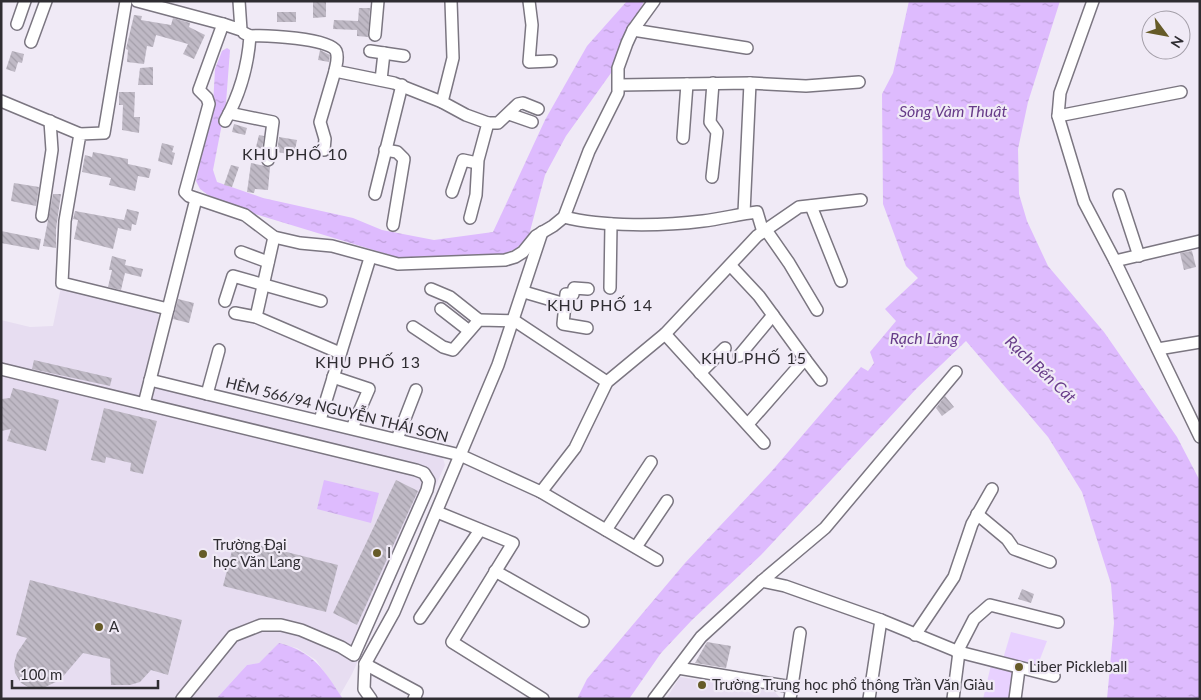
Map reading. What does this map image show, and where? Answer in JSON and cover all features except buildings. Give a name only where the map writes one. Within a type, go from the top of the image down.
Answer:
[{"type":"street","points":[[17,24],[25,1]]},
{"type":"street","points":[[31,42],[46,1]]},
{"type":"street","points":[[1,101],[80,134],[104,133],[126,1]]},
{"type":"street","points":[[137,1],[223,24],[245,33],[304,40],[328,45],[336,52],[338,59],[320,122],[325,139],[324,150]]},
{"type":"street","points":[[239,1],[245,33],[245,68],[227,117],[273,122],[268,160]]},
{"type":"street","points":[[375,35],[378,1]]},
{"type":"street","points":[[442,102],[453,58],[451,1]]},
{"type":"street","points":[[529,1],[532,25],[529,62],[551,61]]},
{"type":"street","points":[[223,24],[199,90],[207,98],[209,104],[185,192],[196,199],[245,215],[274,236],[300,243],[332,246],[370,258],[398,264],[414,265],[505,260],[523,252],[543,231],[564,217],[589,151],[616,98],[619,85],[617,74],[620,59],[633,30],[654,1]]},
{"type":"street","points":[[1094,1],[1060,93],[1058,116],[1084,202],[1115,261],[1200,437]]},
{"type":"street","points":[[633,30],[748,48]]},
{"type":"street","points":[[370,51],[404,56]]},
{"type":"street","points":[[381,80],[384,53]]},
{"type":"street","points":[[335,71],[402,86],[488,123],[498,123],[518,104],[523,103],[538,109]]},
{"type":"street","points":[[619,85],[750,82],[806,86],[859,82]]},
{"type":"street","points":[[744,213],[750,82]]},
{"type":"street","points":[[712,177],[717,132],[710,122],[713,83]]},
{"type":"street","points":[[683,138],[688,84]]},
{"type":"street","points":[[375,194],[402,86]]},
{"type":"street","points":[[1058,116],[1181,92]]},
{"type":"street","points":[[509,114],[532,122]]},
{"type":"street","points":[[42,216],[52,150],[50,121]]},
{"type":"street","points":[[470,218],[476,195],[477,163],[488,123]]},
{"type":"street","points":[[80,134],[65,221],[62,283],[168,309]]},
{"type":"street","points":[[385,150],[397,152],[404,159],[393,225]]},
{"type":"street","points":[[452,192],[463,160],[477,163]]},
{"type":"street","points":[[1119,195],[1139,256]]},
{"type":"street","points":[[144,404],[196,199]]},
{"type":"street","points":[[541,492],[575,448],[607,382],[665,334],[764,231],[799,207],[861,200]]},
{"type":"street","points":[[810,206],[841,282]]},
{"type":"street","points":[[564,217],[582,222],[611,224],[703,221],[757,212],[764,231],[789,263],[818,310]]},
{"type":"street","points":[[610,288],[611,224]]},
{"type":"street","points":[[371,699],[364,689],[365,664],[394,612],[498,366],[515,321],[543,231]]},
{"type":"street","points":[[256,318],[274,236]]},
{"type":"street","points":[[1115,261],[1200,241]]},
{"type":"street","points":[[241,252],[268,262]]},
{"type":"street","points":[[320,420],[370,258]]},
{"type":"street","points":[[731,266],[759,296],[821,380]]},
{"type":"street","points":[[225,301],[233,276],[322,301]]},
{"type":"street","points":[[587,328],[562,324],[566,294],[573,294],[574,288],[588,289]]},
{"type":"street","points":[[431,289],[450,297],[479,320],[515,321],[607,382]]},
{"type":"street","points":[[524,292],[565,304]]},
{"type":"street","points":[[441,309],[468,330]]},
{"type":"street","points":[[235,313],[256,318],[340,353]]},
{"type":"street","points":[[739,356],[773,315]]},
{"type":"street","points":[[413,327],[443,347],[453,350],[468,330],[479,320]]},
{"type":"street","points":[[665,334],[764,443]]},
{"type":"street","points":[[1158,349],[1200,342]]},
{"type":"street","points":[[700,373],[725,348]]},
{"type":"street","points":[[208,394],[219,350]]},
{"type":"street","points":[[748,424],[805,359]]},
{"type":"street","points":[[1,369],[416,470],[424,473],[429,481],[354,655],[341,647],[302,630],[281,625],[261,624],[233,636],[182,699]]},
{"type":"street","points":[[654,699],[701,637],[762,580],[825,528],[956,372]]},
{"type":"street","points":[[333,378],[370,389],[352,428]]},
{"type":"street","name":"HẺM 566/94 NGUYỄN THÁI SƠN","points":[[150,380],[460,455],[541,492],[657,560]]},
{"type":"street","points":[[397,439],[416,390]]},
{"type":"street","points":[[606,530],[651,462]]},
{"type":"street","points":[[915,635],[954,577],[972,524],[992,489]]},
{"type":"street","points":[[636,547],[667,501]]},
{"type":"street","points":[[437,512],[513,543],[452,642],[537,697]]},
{"type":"street","points":[[977,514],[1007,539],[1014,549],[1050,562]]},
{"type":"street","points":[[420,618],[480,530]]},
{"type":"street","points":[[496,571],[583,621]]},
{"type":"street","points":[[762,580],[881,620],[958,652],[1019,669],[1054,676]]},
{"type":"street","points":[[953,699],[958,652],[974,619],[990,605],[1058,622]]},
{"type":"street","points":[[869,699],[881,620]]},
{"type":"street","points":[[790,699],[800,633]]},
{"type":"street","points":[[365,664],[416,696]]},
{"type":"street","points":[[678,668],[792,687]]},
{"type":"street","points":[[1015,699],[1019,669]]},
{"type":"shaded area","name":"Trường Đại học Văn Lang","points":[[61,287],[153,309],[159,316],[143,382],[442,455],[445,465],[352,674],[340,695],[316,660],[297,648],[279,644],[259,663],[247,665],[216,699],[1,699],[1,320],[30,327],[53,326]]},
{"type":"shaded area","name":"Liber Pickleball","points":[[1011,632],[1047,641],[1035,672],[1019,669],[1012,699],[983,699],[991,665],[1000,669]]},
{"type":"shaded area","name":"Trường Trung học phổ thông Trần Văn Giàu","points":[[680,677],[775,692],[781,699],[666,699]]},
{"type":"water","points":[[627,1],[644,1],[616,66],[566,136],[545,175],[529,235],[516,249],[497,256],[403,259],[255,214],[208,195],[200,189],[196,181],[213,105],[215,69],[222,51],[227,48],[230,50],[226,103],[213,170],[217,182],[263,198],[353,218],[382,230],[434,240],[493,232],[545,120],[587,46]]},
{"type":"water","name":"Sông Vàm Thuật","points":[[909,1],[1060,1],[1028,102],[1018,149],[1019,194],[1027,221],[1048,266],[1104,332],[1177,437],[1200,481],[1200,699],[1107,699],[1114,623],[1111,584],[1082,492],[1048,437],[966,341],[917,388],[761,555],[692,620],[661,653],[629,699],[577,699],[587,679],[685,563],[771,472],[861,367],[868,371],[874,363],[870,352],[896,321],[885,309],[918,278],[906,266],[883,204],[882,94],[893,73]]},
{"type":"water","points":[[324,480],[379,493],[371,523],[317,509]]},
{"type":"water","points":[[279,643],[301,651],[310,657],[324,671],[343,699],[216,699],[247,665],[259,663]]},
{"type":"place","name":"I","points":[[377,553]]},
{"type":"place","name":"Trường Đại học Văn Lang","points":[[203,554]]},
{"type":"place","name":"A","points":[[99,627]]},
{"type":"place","name":"Liber Pickleball","points":[[1019,667]]},
{"type":"place","name":"Trường Trung học phổ thông Trần Văn Giàu","points":[[702,685]]},
{"type":"district","name":"KHU PHỐ 10","points":[[295,154]]},
{"type":"district","name":"KHU PHỐ 14","points":[[600,305]]},
{"type":"district","name":"KHU PHỐ 15","points":[[754,358]]},
{"type":"district","name":"KHU PHỐ 13","points":[[368,362]]},
{"type":"water label","name":"Rạch Lăng","points":[[924,338]]},
{"type":"water label","name":"Rạch Bến Cát","points":[[1041,369]]}]
